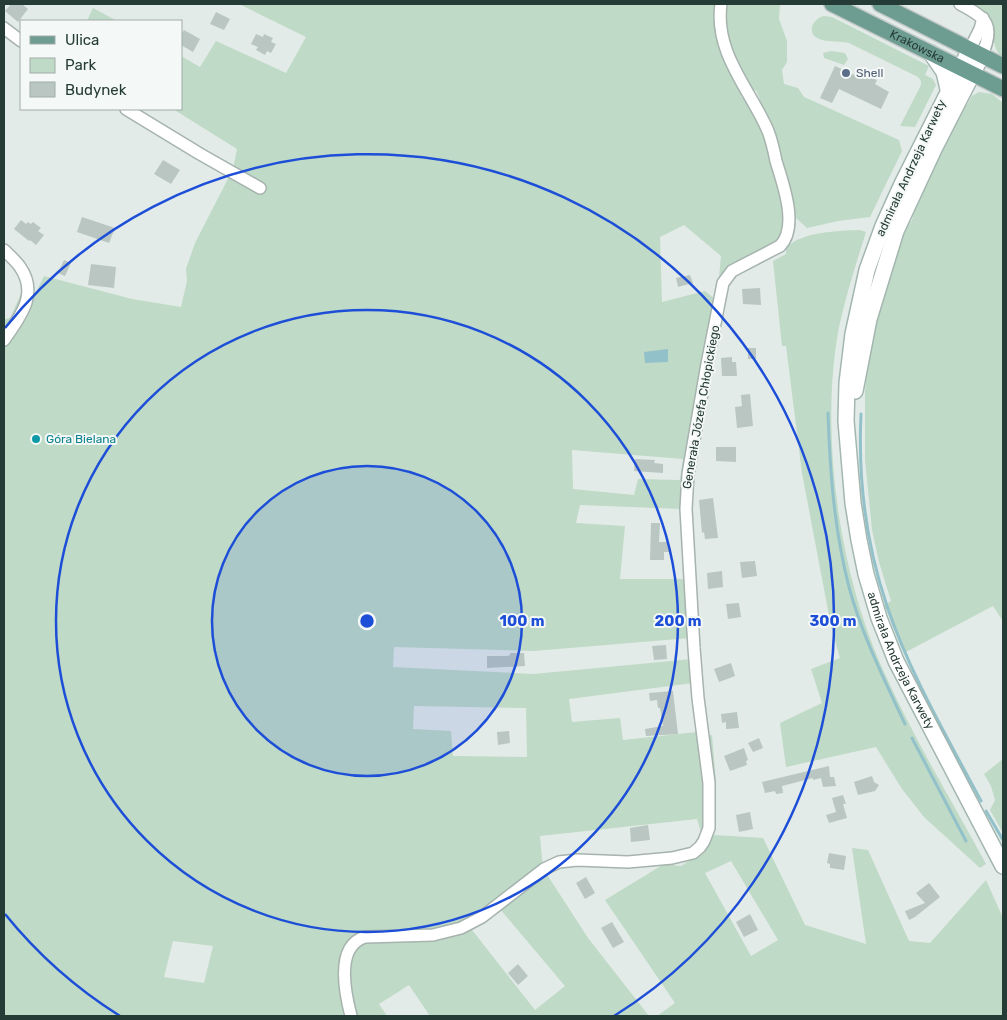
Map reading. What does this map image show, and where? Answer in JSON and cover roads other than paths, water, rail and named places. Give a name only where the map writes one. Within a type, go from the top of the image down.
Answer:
[{"type":"main road","name":"Krakowska","points":[[832,4],[1003,89]]},
{"type":"main road","name":"Krakowska","points":[[880,4],[1003,66]]},
{"type":"main road","name":"admirała Andrzeja Karwety","points":[[848,440],[865,336],[896,231],[966,70],[976,52]]},
{"type":"main road","points":[[931,53],[944,72],[948,89]]},
{"type":"main road","name":"admirała Andrzeja Karwety","points":[[966,70],[948,89],[894,201],[867,270],[856,317],[848,368],[846,403],[853,503],[859,540],[879,618],[896,660],[1003,866]]},
{"type":"street","name":"Generała Józefa Chłopickiego","points":[[351,1016],[345,965],[346,955],[350,946],[356,940],[365,937],[433,935],[461,928],[482,917],[544,869],[559,862],[577,860],[628,862],[672,858],[692,852],[700,847],[709,828],[709,783],[698,698],[686,523],[688,474],[723,283],[730,273],[777,248],[785,239],[789,220],[786,195],[768,132],[729,59],[723,39],[720,14],[721,4]]},
{"type":"street","points":[[960,4],[983,18],[976,52]]},
{"type":"street","points":[[4,28],[20,40]]},
{"type":"street","points":[[128,110],[260,188]]},
{"type":"street","points":[[4,250],[20,266],[27,279],[29,290],[25,306],[4,340]]},
{"type":"water","points":[[668,349],[668,362],[645,363],[644,352]]},
{"type":"waterway","points":[[828,413],[834,500],[840,544],[849,587],[867,639],[905,724]]},
{"type":"waterway","points":[[861,414],[862,487],[865,511],[874,559],[887,606],[918,681],[981,801]]},
{"type":"waterway","points":[[912,738],[966,841]]},
{"type":"waterway","points":[[986,811],[1003,840]]},
{"type":"place","name":"Shell","points":[[846,73]]},
{"type":"place","name":"Góra Bielana","points":[[36,439]]}]
